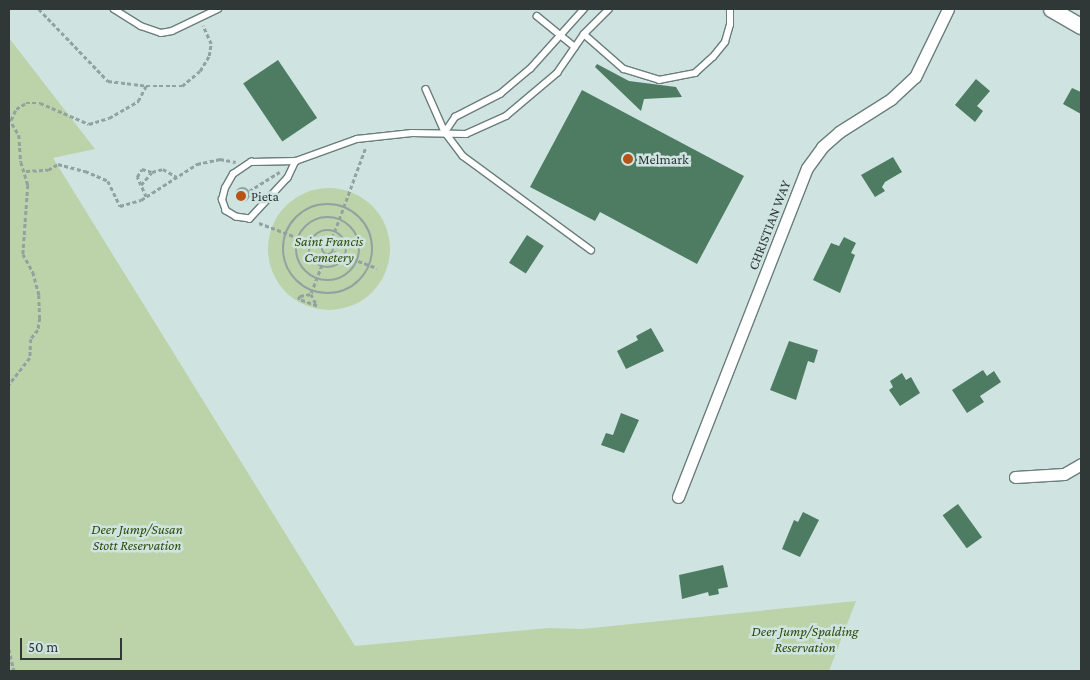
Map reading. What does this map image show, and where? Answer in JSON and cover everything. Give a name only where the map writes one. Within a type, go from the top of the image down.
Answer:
[{"type":"main road","points":[[1051,9],[1081,26]]},
{"type":"street","name":"CHRISTIAN WAY","points":[[678,497],[807,168],[822,147],[839,132],[891,99],[915,78],[948,9]]},
{"type":"street","points":[[1015,477],[1064,474],[1081,464]]},
{"type":"lane","points":[[114,9],[141,26],[161,33],[172,31],[218,9]]},
{"type":"lane","points":[[445,132],[456,117],[500,94],[530,69],[584,9]]},
{"type":"lane","points":[[296,161],[288,178],[250,219],[236,217],[226,211],[222,200],[233,174],[251,162],[296,161],[369,137],[445,132],[466,134],[506,116],[557,74],[584,34],[609,9]]},
{"type":"lane","points":[[584,34],[624,69],[660,80],[695,73],[713,57],[725,42],[730,25],[730,9]]},
{"type":"lane","points":[[536,16],[562,34],[575,47]]},
{"type":"lane","points":[[426,89],[445,132],[463,156],[591,250]]},
{"type":"path","points":[[39,9],[108,80],[146,86],[182,86],[200,71],[209,56],[210,44],[200,18]]},
{"type":"path","points":[[9,385],[30,358],[31,339],[38,330],[40,318],[33,272],[23,254],[22,231],[28,214],[26,171],[21,162],[19,135],[10,117],[26,104],[40,103],[89,124],[109,118],[138,101],[146,86]]},
{"type":"path","points":[[334,252],[330,244],[369,137]]},
{"type":"path","points":[[26,171],[48,170],[58,164],[85,170],[108,181],[120,206],[141,200],[210,160],[251,162]]},
{"type":"path","points":[[249,192],[240,188],[235,197],[240,202],[245,202],[249,192],[296,161]]},
{"type":"path","points":[[146,197],[137,177],[142,169],[152,172],[163,169],[177,178]]},
{"type":"path","points":[[141,186],[152,172]]},
{"type":"path","points":[[285,233],[283,246],[287,268],[302,286],[311,293],[317,306],[298,299],[300,296],[311,293],[329,294],[346,290],[361,280],[370,265],[373,248],[369,230],[359,216],[344,206],[326,204],[309,208],[294,219],[285,233]]},
{"type":"path","points":[[250,219],[322,247],[326,254]]},
{"type":"path","points":[[316,219],[339,219],[356,234],[360,250],[358,260],[343,277],[329,281],[317,279],[304,270],[297,259],[298,238],[306,225],[316,219]]},
{"type":"path","points":[[322,231],[335,231],[344,240],[345,256],[336,266],[321,267],[310,256],[310,242],[322,231]]},
{"type":"path","points":[[322,247],[330,244]]},
{"type":"path","points":[[326,254],[334,252],[377,268]]},
{"type":"path","points":[[311,293],[326,254]]},
{"type":"path","points":[[9,649],[14,671]]},
{"type":"green space","name":"Deer Jump/Susan Stott Reservation","points":[[9,38],[95,149],[53,158],[355,646],[549,628],[582,629],[856,601],[829,671],[9,671]]},
{"type":"green space","name":"Saint Francis Cemetery","points":[[329,188],[352,193],[372,206],[385,226],[390,249],[385,272],[372,292],[352,305],[329,310],[306,305],[286,292],[273,272],[268,249],[273,226],[286,206],[306,193]]},
{"type":"building","points":[[278,60],[317,118],[282,142],[243,83]]},
{"type":"building","points":[[597,64],[629,81],[676,87],[682,97],[644,99],[641,111],[595,67]]},
{"type":"building","points":[[976,79],[990,91],[977,106],[983,111],[975,122],[955,105]]},
{"type":"building","points":[[1072,88],[1081,92],[1081,114],[1063,104]]},
{"type":"building","name":"Melmark","points":[[582,90],[744,176],[697,264],[600,212],[595,221],[530,187]]},
{"type":"building","points":[[893,157],[902,172],[885,182],[882,187],[885,191],[875,197],[861,175]]},
{"type":"building","points":[[527,235],[544,246],[526,274],[509,263]]},
{"type":"building","points":[[844,237],[856,243],[851,253],[855,255],[840,293],[813,280],[831,243],[839,246]]},
{"type":"building","points":[[651,328],[664,351],[626,369],[617,351],[638,340],[636,336]]},
{"type":"building","points":[[789,341],[818,350],[814,363],[808,361],[796,400],[770,390]]},
{"type":"building","points":[[983,370],[987,376],[994,371],[1001,382],[980,396],[984,402],[967,413],[952,390]]},
{"type":"building","points":[[902,373],[906,380],[911,377],[920,393],[900,406],[889,390],[893,387],[890,381]]},
{"type":"building","points":[[621,413],[639,420],[624,453],[601,445],[606,433],[613,435]]},
{"type":"building","points":[[958,504],[982,537],[967,548],[943,515]]},
{"type":"building","points":[[803,512],[819,520],[800,557],[782,549],[794,520],[798,522]]},
{"type":"building","points":[[723,565],[728,587],[718,589],[719,594],[709,596],[708,592],[682,599],[679,575]]},
{"type":"place","name":"Melmark","points":[[628,159]]},
{"type":"place","name":"Pieta","points":[[241,196]]},
{"type":"park label","name":"Deer Jump/Spalding Reservation","points":[[805,640]]}]
